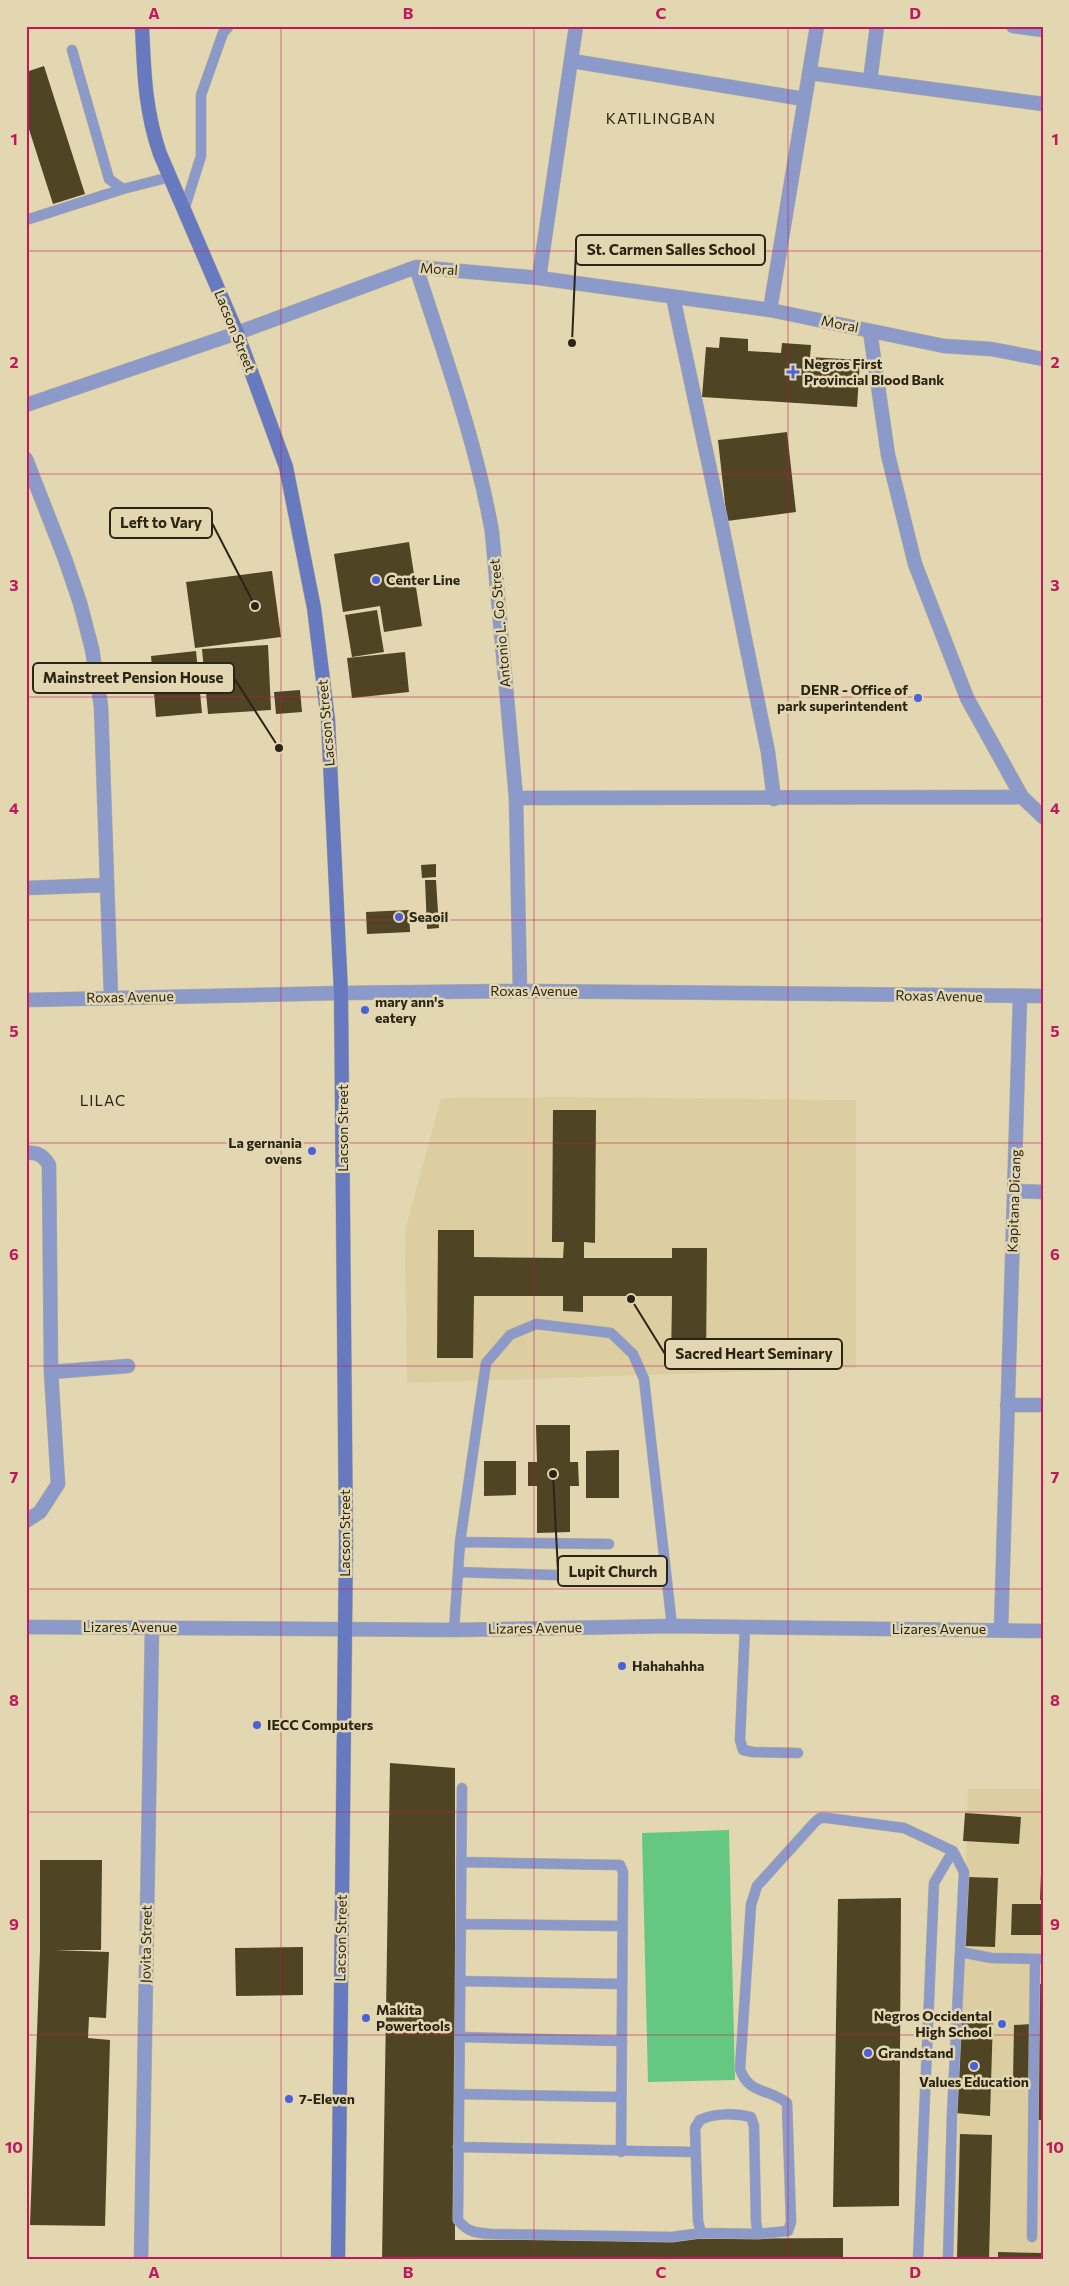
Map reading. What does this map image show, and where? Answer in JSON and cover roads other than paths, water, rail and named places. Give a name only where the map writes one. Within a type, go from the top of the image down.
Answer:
[{"type":"main road","name":"Lacson Street","points":[[142,26],[144,93],[150,127],[237,333],[286,467],[314,608],[328,720],[342,993],[346,1542],[338,2260]]},
{"type":"street","points":[[539,278],[576,26]]},
{"type":"street","points":[[770,310],[817,26]]},
{"type":"street","points":[[870,81],[876,26]]},
{"type":"street","points":[[1013,26],[1043,30]]},
{"type":"street","points":[[572,61],[804,99]]},
{"type":"street","points":[[810,73],[1043,104]]},
{"type":"street","name":"Moral","points":[[26,405],[237,333],[416,266],[539,278],[770,310],[944,346],[992,349],[1043,359]]},
{"type":"street","name":"Antonio L. Go Street","points":[[416,266],[460,405],[485,494],[496,569],[516,798],[520,991]]},
{"type":"street","points":[[673,297],[768,752],[774,799]]},
{"type":"street","points":[[870,331],[888,455],[915,564],[968,698],[1022,797],[1043,817]]},
{"type":"street","points":[[26,459],[65,559],[92,649],[103,722],[111,998]]},
{"type":"street","points":[[516,798],[774,799],[1022,797]]},
{"type":"street","points":[[26,888],[107,885]]},
{"type":"street","name":"Roxas Avenue","points":[[26,1000],[520,991],[1043,996]]},
{"type":"street","name":"Kapitana Dicang","points":[[1002,1629],[1020,997]]},
{"type":"street","points":[[26,1153],[35,1152],[44,1157],[49,1165],[51,1372],[58,1484],[40,1512],[26,1521]]},
{"type":"street","points":[[1014,1191],[1043,1192]]},
{"type":"street","points":[[51,1372],[128,1366]]},
{"type":"street","points":[[1007,1405],[1043,1405]]},
{"type":"street","name":"Lizares Avenue","points":[[26,1627],[454,1630],[672,1626],[1043,1631]]},
{"type":"street","name":"Jovita Street","points":[[141,2260],[152,1628]]},
{"type":"lane","points":[[184,210],[201,156],[201,95],[223,33],[229,26]]},
{"type":"lane","points":[[72,50],[109,179],[123,189]]},
{"type":"lane","points":[[26,220],[170,176]]},
{"type":"lane","points":[[454,1630],[460,1542],[486,1363],[510,1335],[536,1324],[611,1333],[633,1354],[644,1379],[672,1626]]},
{"type":"lane","points":[[460,1542],[609,1544]]},
{"type":"lane","points":[[458,1572],[615,1577]]},
{"type":"lane","points":[[745,1628],[740,1740],[743,1750],[798,1753]]},
{"type":"lane","points":[[462,1788],[458,2220],[464,2229],[475,2233],[672,2237],[701,2233],[758,2234],[788,2231],[791,2222],[787,2103],[781,2098],[752,2087],[744,2080],[740,2069],[751,1905],[757,1886],[820,1818],[904,1828],[953,1851],[965,1877],[953,2105],[948,2260]]},
{"type":"lane","points":[[918,2260],[934,1883],[953,1851]]},
{"type":"lane","points":[[461,1862],[620,1865],[623,1872],[621,2152]]},
{"type":"lane","points":[[461,1924],[622,1926]]},
{"type":"lane","points":[[961,1952],[991,1958],[1039,1959],[1032,2236]]},
{"type":"lane","points":[[460,1981],[622,1984]]},
{"type":"lane","points":[[460,2037],[622,2041]]},
{"type":"lane","points":[[459,2094],[621,2097]]},
{"type":"lane","points":[[701,2233],[698,2221],[695,2128],[700,2120],[708,2116],[744,2115],[751,2117],[754,2126],[756,2222],[758,2234]]},
{"type":"lane","points":[[458,2148],[696,2152]]},
{"type":"place","name":"St. Carmen Salles School","points":[[572,343]]},
{"type":"place","name":"Negros First Provincial Blood Bank","points":[[793,372]]},
{"type":"place","name":"Center Line","points":[[376,580]]},
{"type":"place","name":"Left to Vary","points":[[255,606]]},
{"type":"place","name":"DENR - Office of park superintendent","points":[[918,698]]},
{"type":"place","name":"Mainstreet Pension House","points":[[279,748]]},
{"type":"place","name":"Seaoil","points":[[399,917]]},
{"type":"place","name":"mary ann's eatery","points":[[365,1010]]},
{"type":"place","name":"La gernania ovens","points":[[312,1151]]},
{"type":"place","name":"Sacred Heart Seminary","points":[[631,1299]]},
{"type":"place","name":"Lupit Church","points":[[553,1474]]},
{"type":"place","name":"Hahahahha","points":[[622,1666]]},
{"type":"place","name":"IECC Computers","points":[[257,1725]]},
{"type":"place","name":"Makita Powertools","points":[[366,2018]]},
{"type":"place","name":"Negros Occidental High School","points":[[1002,2024]]},
{"type":"place","name":"Grandstand","points":[[868,2053]]},
{"type":"place","name":"Values Education","points":[[974,2066]]},
{"type":"place","name":"7-Eleven","points":[[289,2099]]},
{"type":"district","name":"KATILINGBAN","points":[[661,119]]},
{"type":"district","name":"LILAC","points":[[103,1101]]}]
